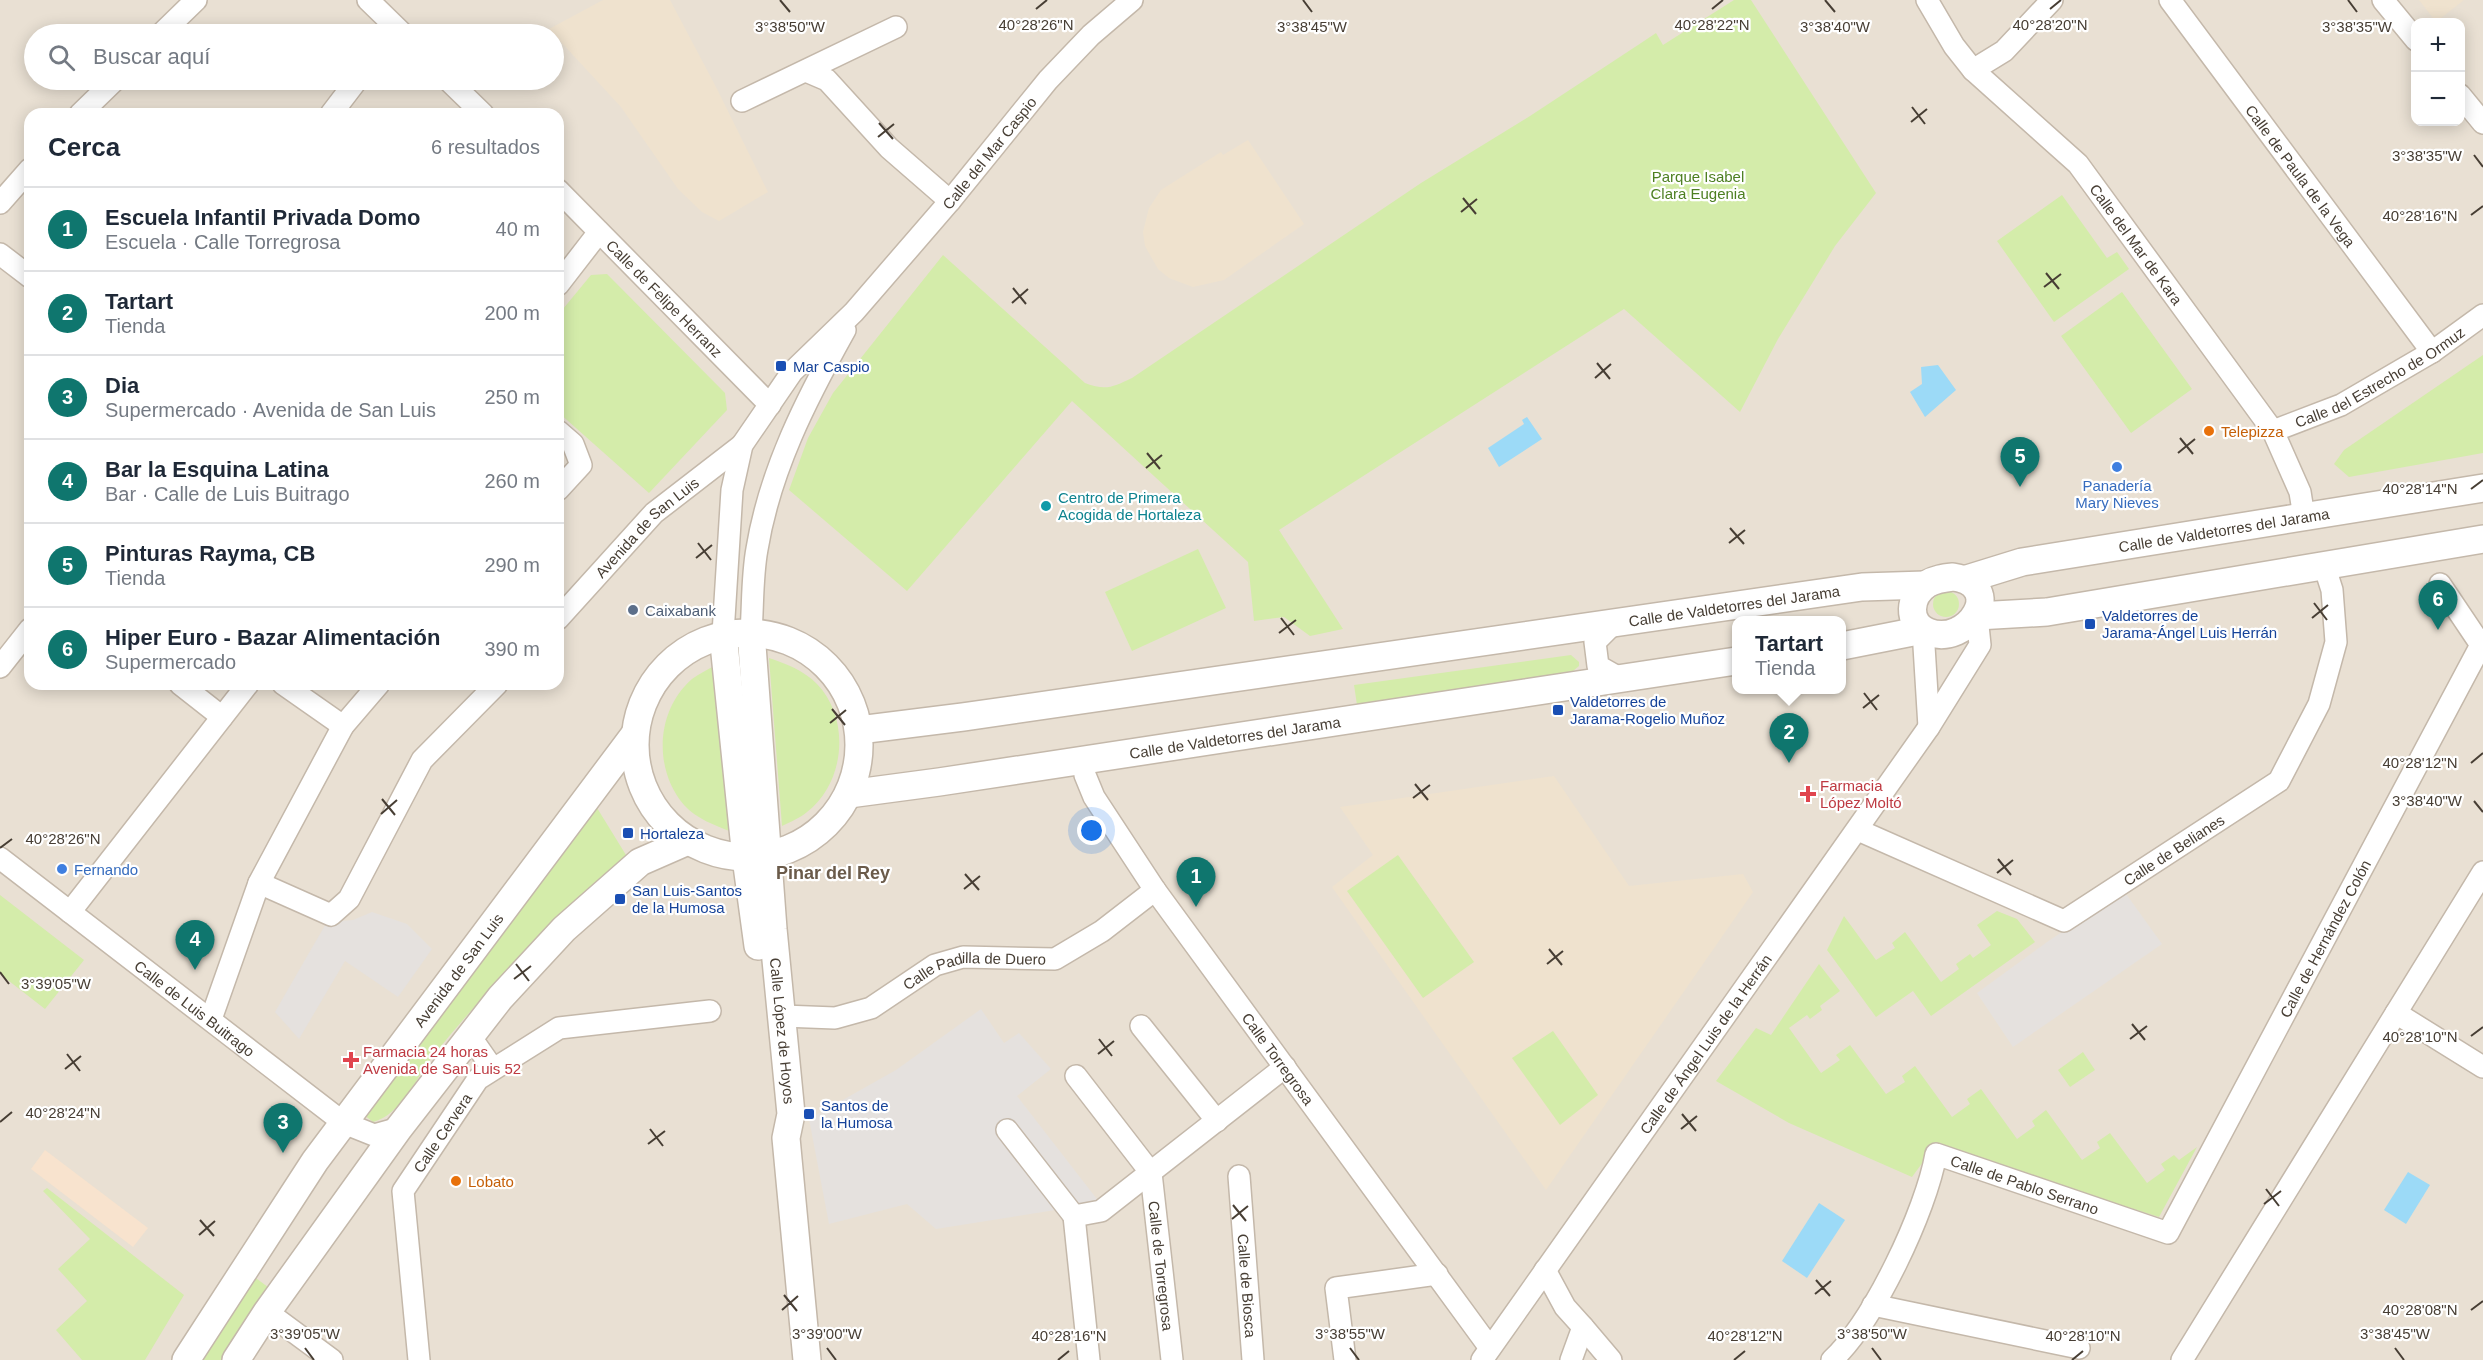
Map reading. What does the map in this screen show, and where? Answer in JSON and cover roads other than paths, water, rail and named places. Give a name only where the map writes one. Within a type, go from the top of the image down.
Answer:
[{"type":"street","points":[[171,24],[196,0]]},
{"type":"street","points":[[368,0],[390,24]]},
{"type":"street","name":"Calle del Mar Caspio","points":[[723,634],[732,490],[742,445],[792,372],[855,312],[950,201],[1048,80],[1091,34],[1132,0]]},
{"type":"street","name":"Calle del Mar de Kara","points":[[1928,0],[1954,46],[1973,70],[2078,164],[2273,431],[2300,492],[2304,517]]},
{"type":"street","points":[[1973,70],[2004,51],[2052,0]]},
{"type":"street","name":"Calle de Paula de la Vega","points":[[2170,0],[2432,352]]},
{"type":"street","points":[[2383,0],[2411,35]]},
{"type":"street","points":[[742,101],[896,27]]},
{"type":"street","points":[[806,71],[827,80],[889,148],[950,201]]},
{"type":"street","points":[[86,108],[105,90]]},
{"type":"street","points":[[336,108],[349,90]]},
{"type":"street","points":[[458,90],[477,108]]},
{"type":"street","points":[[2465,101],[2483,123]]},
{"type":"street","points":[[0,203],[24,176]]},
{"type":"street","name":"Calle de Felipe Herranz","points":[[564,196],[770,405]]},
{"type":"street","points":[[564,277],[599,232]]},
{"type":"street","points":[[0,254],[24,272]]},
{"type":"street","name":"Calle del Mar Caspio","points":[[751,632],[757,550],[777,467],[807,399],[855,312]]},
{"type":"street","name":"Calle del Estrecho de Ormuz","points":[[2273,431],[2341,405],[2432,352],[2483,315]]},
{"type":"street","points":[[564,436],[573,444],[581,465],[564,483]]},
{"type":"street","name":"Avenida de San Luis","points":[[564,612],[654,513],[742,445]]},
{"type":"street","name":"Calle de Valdetorres del Jarama","points":[[1967,579],[2022,562],[2483,488]]},
{"type":"street","points":[[1977,616],[2047,612],[2483,539]]},
{"type":"street","name":"Calle de Belianes","points":[[1858,830],[2064,921],[2279,781],[2319,704],[2336,642],[2332,591],[2324,565]]},
{"type":"street","points":[[1953,577],[1967,579],[1976,587],[1980,596],[1977,616],[1964,628],[1949,633],[1934,634],[1923,630],[1914,619],[1912,606],[1925,585],[1937,579],[1953,577]]},
{"type":"street","name":"Calle de Hernández Colón","points":[[2168,1233],[2482,646],[2440,584]]},
{"type":"street","name":"Calle de Valdetorres del Jarama","points":[[859,730],[942,720],[1862,587],[1925,585]]},
{"type":"street","name":"Calle de Ángel Luis de la Herrán","points":[[1486,1354],[1929,727],[1980,645],[1977,616]]},
{"type":"street","name":"Calle de Valdetorres del Jarama","points":[[1614,623],[1595,642],[1598,666],[1621,679]]},
{"type":"street","points":[[1846,645],[1923,630]]},
{"type":"street","points":[[1923,630],[1929,727]]},
{"type":"street","points":[[751,632],[782,637],[811,651],[834,672],[851,699],[859,730],[859,762],[849,794],[829,822],[802,843],[758,856],[716,853],[688,841],[669,826],[646,795],[635,760],[634,734],[649,689],[680,654],[723,634],[751,632]]},
{"type":"street","name":"Calle López de Hoyos","points":[[751,632],[758,856],[756,930],[775,1115],[786,1138]]},
{"type":"street","name":"Calle López de Hoyos","points":[[723,634],[758,856],[773,929],[791,1114],[786,1138]]},
{"type":"street","points":[[0,667],[24,637]]},
{"type":"street","name":"Calle de Valdetorres del Jarama","points":[[849,794],[1732,662]]},
{"type":"street","points":[[188,690],[222,717]]},
{"type":"street","points":[[70,912],[243,690]]},
{"type":"street","points":[[292,690],[343,726]]},
{"type":"street","points":[[210,1019],[259,883],[343,726],[374,690]]},
{"type":"street","points":[[259,883],[330,915],[349,899],[422,760],[491,690]]},
{"type":"street","name":"Avenida de San Luis","points":[[186,1360],[315,1161],[634,734]]},
{"type":"street","name":"Calle Torregrosa","points":[[1083,759],[1085,775],[1094,797],[1155,890],[1437,1274],[1486,1354]]},
{"type":"street","points":[[236,1360],[267,1312],[399,1128],[500,998],[564,928],[640,862],[688,841]]},
{"type":"street","name":"Calle de Luis Buitrago","points":[[0,858],[344,1123],[374,1135],[399,1128]]},
{"type":"street","points":[[2182,1360],[2483,872]]},
{"type":"street","name":"Calle Padilla de Duero","points":[[783,1016],[835,1018],[871,1008],[935,965],[963,957],[1055,959],[1102,931],[1155,890]]},
{"type":"street","name":"Calle Cervera","points":[[419,1360],[403,1191],[478,1079],[558,1028],[710,1011]]},
{"type":"street","points":[[2396,1013],[2483,1067]]},
{"type":"street","points":[[1141,1026],[1217,1121]]},
{"type":"street","points":[[470,1036],[493,1070]]},
{"type":"street","name":"Calle de Torregrosa","points":[[1074,1216],[1101,1211],[1285,1067]]},
{"type":"street","points":[[1076,1076],[1151,1173]]},
{"type":"street","points":[[1007,1130],[1074,1216],[1089,1360]]},
{"type":"street","points":[[786,1138],[807,1360]]},
{"type":"street","name":"Calle de Pablo Serrano","points":[[1832,1360],[1842,1351],[1874,1305],[1918,1215],[1936,1154],[2168,1233]]},
{"type":"street","name":"Calle de Torregrosa","points":[[1151,1173],[1172,1360]]},
{"type":"street","name":"Calle de Biosca","points":[[1239,1176],[1253,1360]]},
{"type":"street","points":[[1545,1270],[1565,1307],[1611,1360]]},
{"type":"street","points":[[1345,1360],[1336,1288],[1437,1274]]},
{"type":"street","points":[[1874,1305],[2079,1348]]},
{"type":"street","points":[[267,1312],[332,1360]]},
{"type":"street","points":[[1571,1360],[1583,1327]]},
{"type":"water","points":[[1938,365],[1956,390],[1925,417],[1910,392],[1922,384],[1921,367]]},
{"type":"water","points":[[1527,417],[1542,439],[1499,467],[1488,448],[1524,424],[1522,420]]},
{"type":"water","points":[[2408,1172],[2430,1185],[2406,1224],[2384,1210]]},
{"type":"water","points":[[1819,1203],[1845,1220],[1807,1278],[1782,1261]]},
{"type":"place","name":"Mar Caspio","points":[[781,366]]},
{"type":"place","name":"Telepizza","points":[[2209,431]]},
{"type":"place","name":"Panadería Mary Nieves","points":[[2117,467]]},
{"type":"place","name":"Pinturas Rayma, CB","points":[[2020,487]]},
{"type":"place","name":"Centro de Primera Acogida de Hortaleza","points":[[1046,506]]},
{"type":"place","name":"Caixabank","points":[[633,610]]},
{"type":"place","name":"Valdetorres de Jarama-Ángel Luis Herrán","points":[[2090,624]]},
{"type":"place","name":"Hiper Euro - Bazar Alimentación","points":[[2438,630]]},
{"type":"place","name":"Valdetorres de Jarama-Rogelio Muñoz","points":[[1558,710]]},
{"type":"place","name":"Tartart","points":[[1789,763]]},
{"type":"place","name":"Farmacia López Moltó","points":[[1808,794]]},
{"type":"place","name":"Hortaleza","points":[[628,833]]},
{"type":"place","name":"Fernando","points":[[62,869]]},
{"type":"place","name":"San Luis-Santos de la Humosa","points":[[620,899]]},
{"type":"place","name":"Escuela Infantil Privada Domo","points":[[1196,907]]},
{"type":"place","name":"Bar la Esquina Latina","points":[[195,970]]},
{"type":"place","name":"Farmacia 24 horas Avenida de San Luis 52","points":[[351,1060]]},
{"type":"place","name":"Santos de la Humosa","points":[[809,1114]]},
{"type":"place","name":"Dia","points":[[283,1153]]},
{"type":"place","name":"Lobato","points":[[456,1181]]},
{"type":"district","name":"Pinar del Rey","points":[[833,873]]},
{"type":"park label","name":"Parque Isabel Clara Eugenia","points":[[1698,184]]}]
